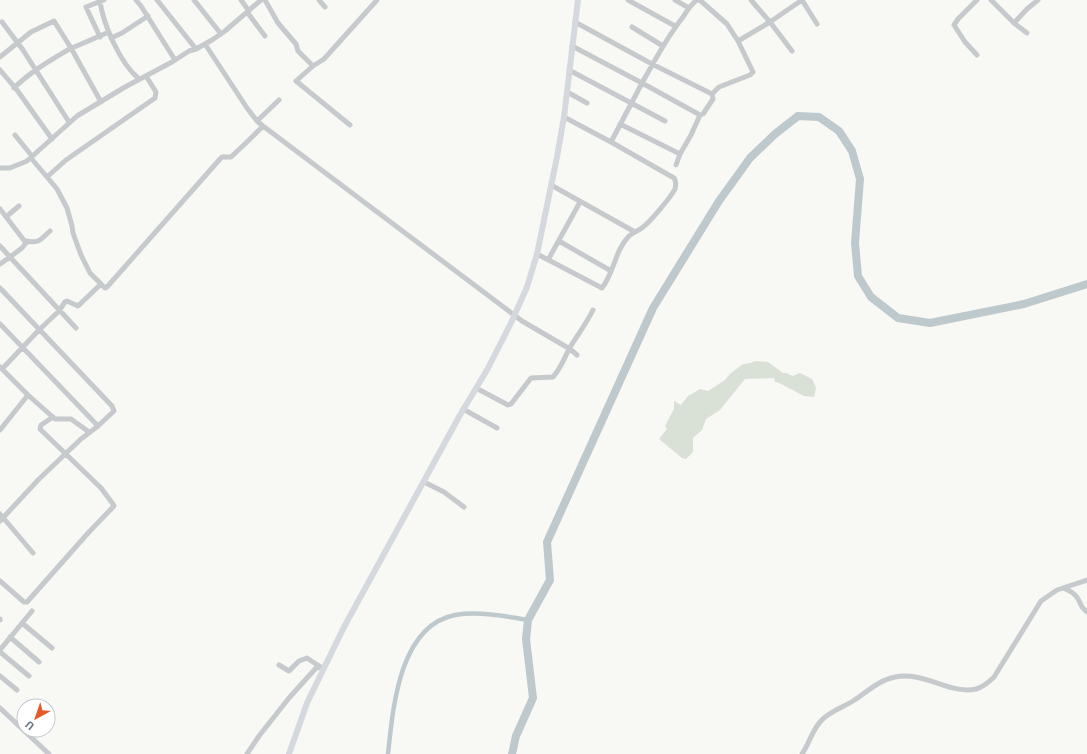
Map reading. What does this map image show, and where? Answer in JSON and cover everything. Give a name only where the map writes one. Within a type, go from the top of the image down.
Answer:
[{"type":"main road","points":[[289,754],[322,667],[375,568],[490,363],[528,282],[537,254],[564,117],[578,0]]},
{"type":"street","points":[[136,0],[148,16],[175,60]]},
{"type":"street","points":[[156,0],[196,49]]},
{"type":"street","points":[[194,0],[221,34]]},
{"type":"street","points":[[241,0],[265,36]]},
{"type":"street","points":[[0,168],[6,168],[30,159],[69,122],[139,79],[221,34],[261,0]]},
{"type":"street","points":[[264,0],[278,23],[296,44],[298,51],[313,66]]},
{"type":"street","points":[[319,0],[325,7]]},
{"type":"street","points":[[350,125],[296,82],[296,80],[324,59],[340,43],[377,0]]},
{"type":"street","points":[[628,0],[675,26]]},
{"type":"street","points":[[675,0],[689,8]]},
{"type":"street","points":[[610,142],[630,103],[675,26],[689,8],[699,0],[727,24],[738,41],[753,72],[750,75],[719,87],[712,94]]},
{"type":"street","points":[[751,0],[792,51]]},
{"type":"street","points":[[738,41],[770,22],[800,0],[817,24]]},
{"type":"street","points":[[977,0],[954,25],[977,55]]},
{"type":"street","points":[[991,0],[1014,23],[1027,33]]},
{"type":"street","points":[[1014,23],[1038,0]]},
{"type":"street","points":[[100,37],[86,7],[102,1],[110,35],[128,67],[139,79]]},
{"type":"street","points":[[14,88],[26,76],[36,69],[81,43],[100,37],[122,33],[148,16]]},
{"type":"street","points":[[0,57],[31,32],[54,21],[72,48],[101,102]]},
{"type":"street","points":[[2,22],[36,69],[69,122]]},
{"type":"street","points":[[575,22],[652,64],[712,94],[714,99],[703,114],[700,115],[676,165]]},
{"type":"street","points":[[632,27],[663,46]]},
{"type":"street","points":[[204,44],[235,91],[262,126],[514,314],[538,331],[570,349],[577,355]]},
{"type":"street","points":[[572,46],[700,115]]},
{"type":"street","points":[[0,70],[52,139]]},
{"type":"street","points":[[569,70],[665,121]]},
{"type":"street","points":[[47,177],[66,160],[155,98],[156,92],[146,76]]},
{"type":"street","points":[[566,92],[587,103]]},
{"type":"street","points":[[257,121],[279,100]]},
{"type":"street","points":[[537,254],[601,289],[604,287],[620,250],[630,235],[643,227],[662,206],[674,190],[676,181],[674,178],[564,117]]},
{"type":"street","points":[[620,124],[680,154]]},
{"type":"street","points":[[15,135],[30,159],[56,189],[67,208],[73,233],[86,267],[99,285],[105,288],[220,159],[222,157],[230,157],[262,126]]},
{"type":"street","points":[[551,185],[635,232]]},
{"type":"street","points":[[548,260],[580,202]]},
{"type":"street","points":[[7,216],[19,206]]},
{"type":"street","points":[[0,209],[26,241],[33,243],[37,242],[50,231]]},
{"type":"street","points":[[0,264],[22,248],[26,244],[26,241]]},
{"type":"street","points":[[559,241],[611,271]]},
{"type":"street","points":[[0,246],[76,328]]},
{"type":"street","points":[[89,432],[71,419],[57,420],[28,395],[1,368],[60,311],[66,301],[78,306],[99,285]]},
{"type":"street","points":[[0,288],[112,406],[114,411],[66,453],[1,517],[33,553]]},
{"type":"street","points":[[476,388],[506,405],[510,405],[532,377],[553,377],[562,365],[593,310]]},
{"type":"street","points":[[0,324],[98,426]]},
{"type":"street","points":[[0,430],[28,395]]},
{"type":"street","points":[[463,409],[496,428]]},
{"type":"street","points":[[0,580],[18,598],[24,602],[27,602],[114,506],[101,488],[40,429],[42,425],[53,417]]},
{"type":"street","points":[[424,482],[444,492],[464,507]]},
{"type":"street","points":[[804,753],[820,721],[878,683],[888,679],[905,675],[921,677],[963,690],[977,689],[985,685],[994,677],[1030,622],[1041,601],[1062,588],[1087,580]]},
{"type":"street","points":[[1062,588],[1074,593],[1080,601],[1081,606],[1087,612]]},
{"type":"street","points":[[29,676],[0,651],[32,611]]},
{"type":"street","points":[[22,624],[52,648]]},
{"type":"street","points":[[10,637],[40,662]]},
{"type":"street","points":[[279,665],[289,671],[302,659],[308,658],[322,667]]},
{"type":"street","points":[[247,754],[259,736],[312,671],[322,667]]},
{"type":"street","points":[[0,676],[18,690]]},
{"type":"street","points":[[0,708],[49,754]]},
{"type":"shaded area","points":[[755,361],[768,362],[783,373],[793,376],[800,373],[812,379],[816,388],[814,397],[804,396],[775,382],[774,378],[745,379],[720,410],[706,419],[702,430],[693,438],[693,452],[686,459],[682,458],[659,439],[667,429],[665,426],[674,409],[674,401],[681,405],[688,396],[700,389],[708,391],[725,380],[743,364]]},
{"type":"waterway","points":[[512,754],[516,736],[533,698],[526,639],[528,620],[550,580],[547,542],[653,308],[719,201],[750,158],[775,134],[798,116],[819,117],[839,131],[852,151],[860,179],[855,243],[858,276],[871,297],[898,318],[930,323],[1024,304],[1087,284]]},
{"type":"waterway","points":[[388,754],[393,714],[402,671],[411,652],[422,635],[436,622],[455,615],[482,614],[528,620]]}]
